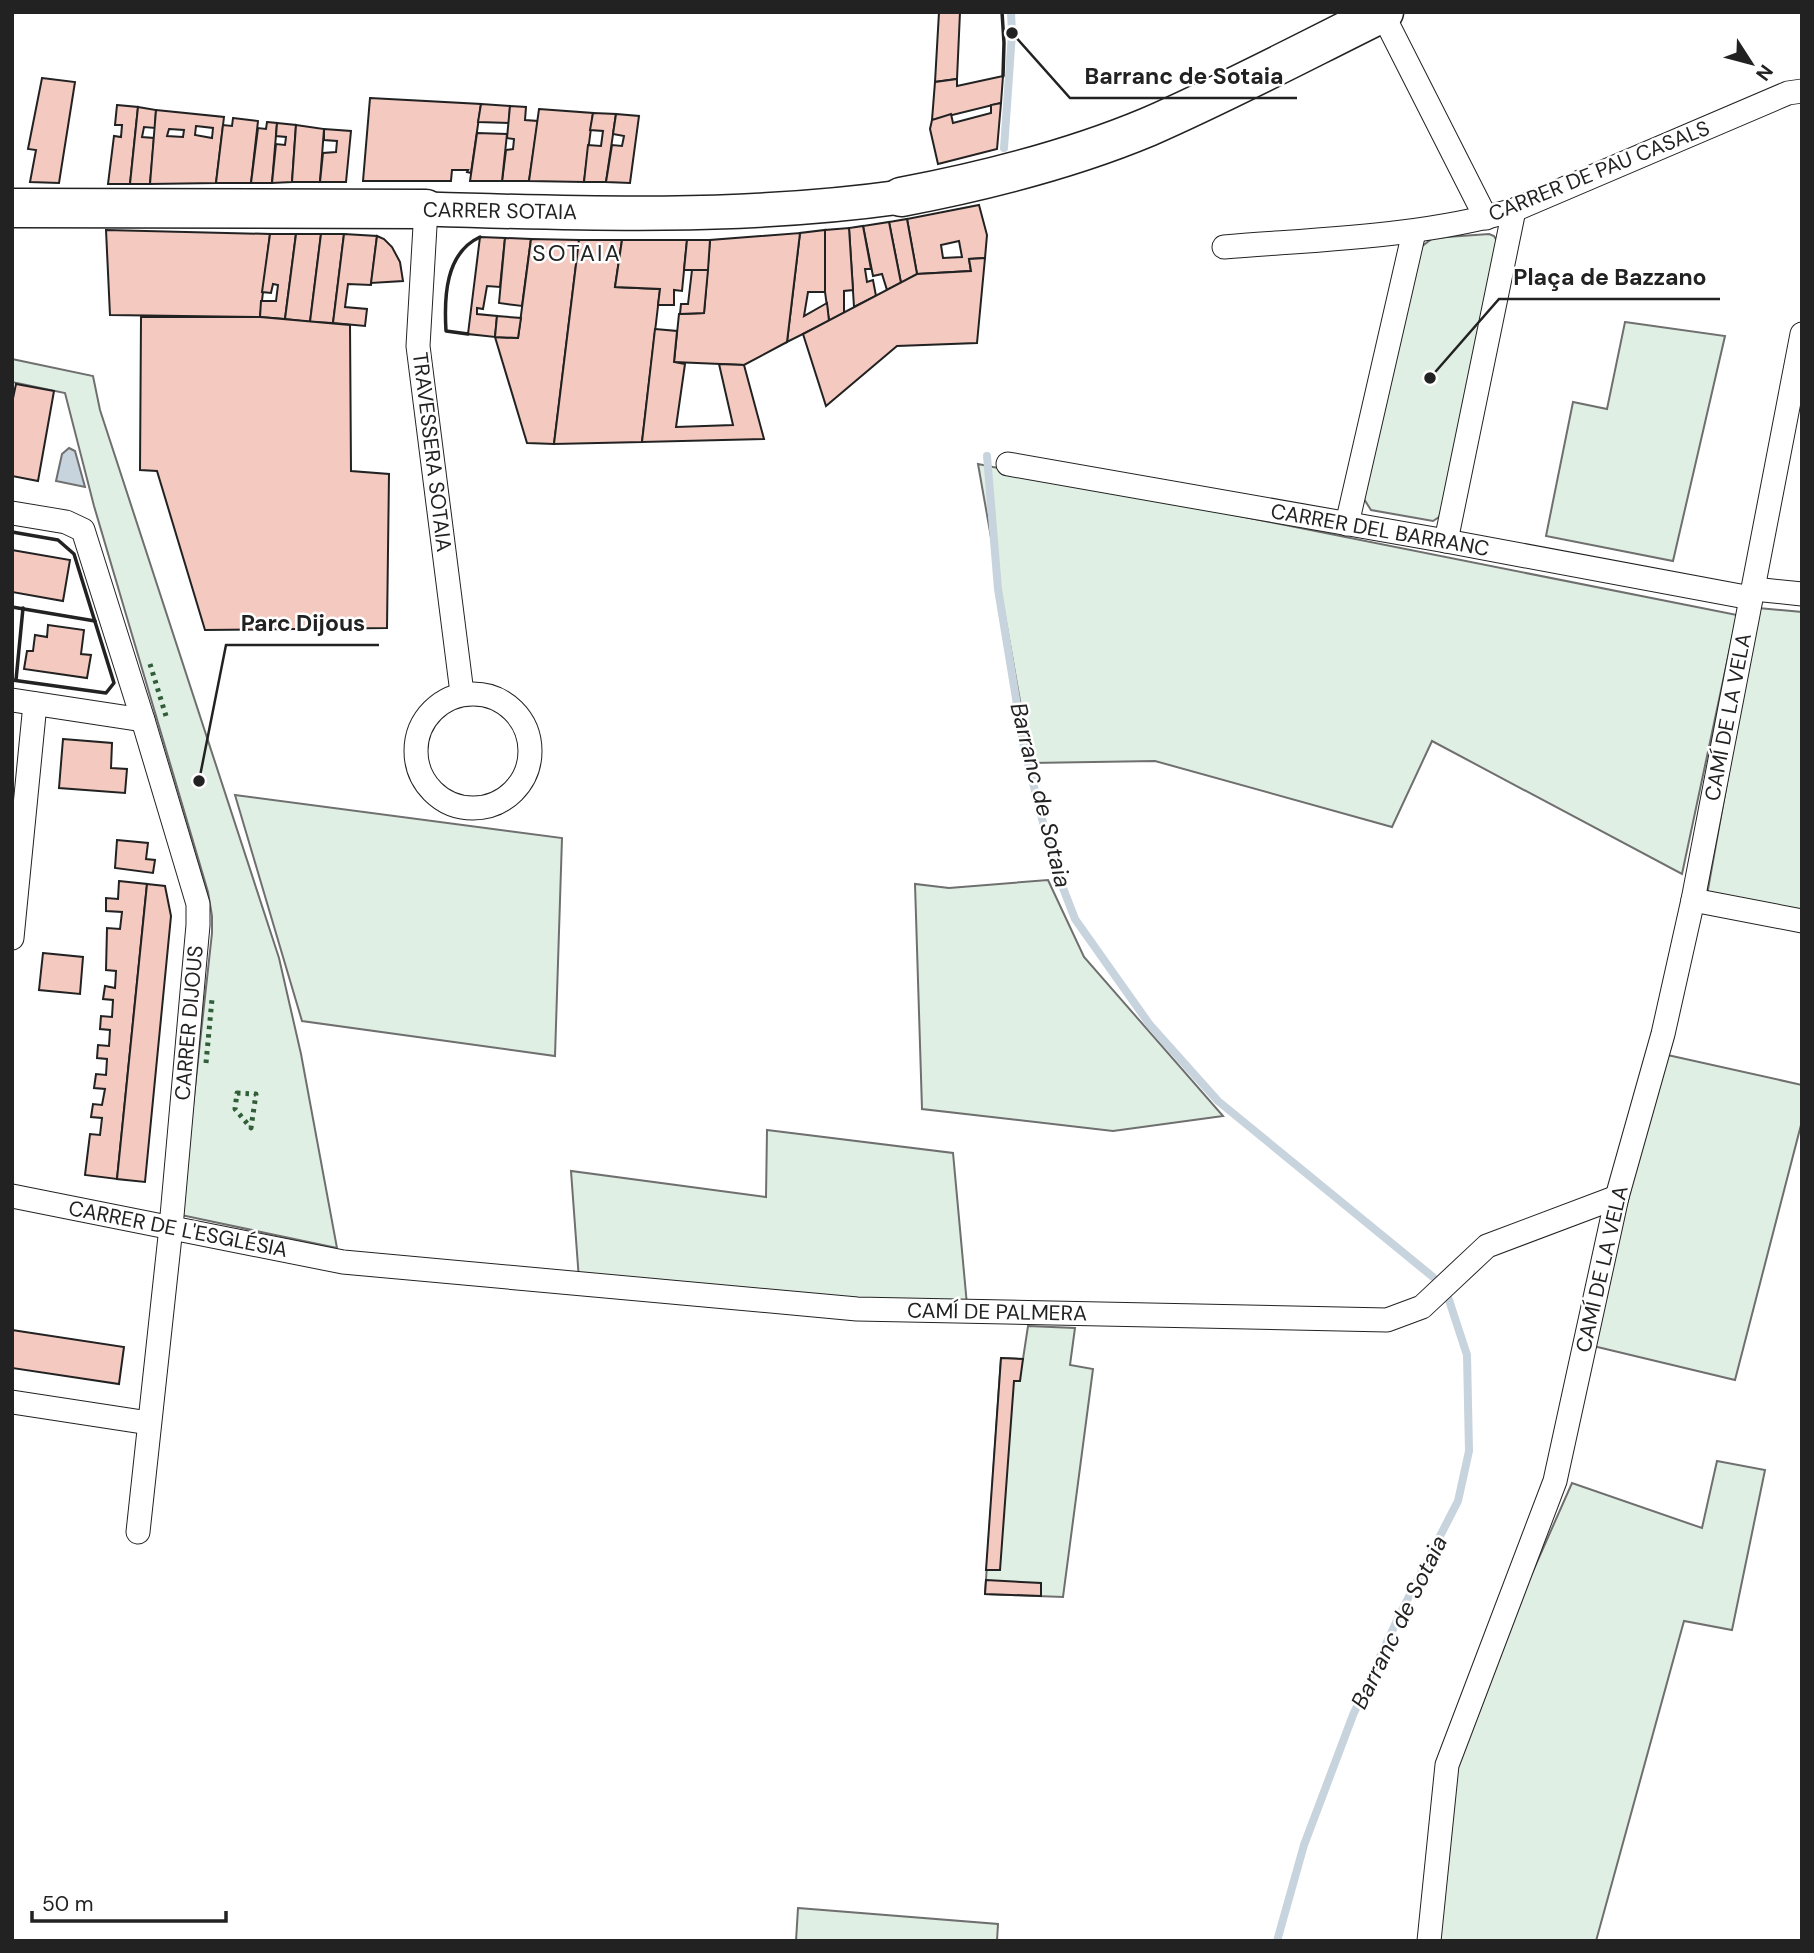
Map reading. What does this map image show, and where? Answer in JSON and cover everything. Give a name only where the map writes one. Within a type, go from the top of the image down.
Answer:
[{"type":"highway","points":[[901,197],[1034,166],[1146,127],[1383,13]]},
{"type":"highway","name":"CARRER SOTAIA","points":[[12,208],[426,209]]},
{"type":"main road","name":"CARRER SOTAIA","points":[[426,209],[725,213],[813,208],[901,197]]},
{"type":"street","points":[[1383,13],[1486,218]]},
{"type":"street","name":"CARRER DE PAU CASALS","points":[[1224,247],[1414,232],[1486,218],[1514,210],[1788,93],[1802,91]]},
{"type":"street","name":"TRAVESSERA SOTAIA","points":[[426,209],[418,346],[462,693]]},
{"type":"street","points":[[1446,541],[1514,210]]},
{"type":"street","points":[[1347,524],[1414,232]]},
{"type":"street","name":"CAMÍ DE LA VELA","points":[[1429,1941],[1447,1765],[1555,1482],[1617,1197],[1663,1034],[1693,900],[1802,335]]},
{"type":"street","name":"CARRER DEL BARRANC","points":[[1009,464],[1752,594],[1802,594]]},
{"type":"street","name":"CARRER DIJOUS","points":[[12,513],[66,522],[83,530],[144,720],[198,904],[171,1227],[138,1532]]},
{"type":"street","points":[[462,693],[483,695],[502,702],[524,724],[530,744],[529,764],[521,783],[508,798],[489,807],[469,810],[442,801],[427,787],[418,772],[415,752],[418,732],[425,719],[439,705],[462,693]]},
{"type":"street","points":[[12,700],[144,720]]},
{"type":"street","points":[[12,938],[35,704]]},
{"type":"street","points":[[1693,900],[1802,921]]},
{"type":"street","name":"CARRER DE L'ESGLÉSIA","points":[[12,1196],[343,1262]]},
{"type":"street","name":"CAMÍ DE PALMERA","points":[[343,1262],[857,1309],[1387,1320],[1422,1307],[1487,1246],[1617,1197]]},
{"type":"street","points":[[12,1402],[149,1423]]},
{"type":"green space","points":[[1489,234],[1497,241],[1442,511],[1433,521],[1371,510],[1364,499],[1416,257],[1421,247],[1433,238]]},
{"type":"green space","points":[[1625,322],[1725,336],[1673,561],[1546,536],[1573,402],[1607,409]]},
{"type":"green space","points":[[12,359],[93,376],[100,410],[279,958],[301,1054],[337,1248],[181,1215],[212,933],[208,892],[94,506],[65,393],[12,382]]},
{"type":"green space","points":[[978,464],[1737,615],[1682,874],[1432,741],[1392,827],[1155,761],[1031,763]]},
{"type":"green space","points":[[1758,608],[1802,612],[1802,910],[1707,895]]},
{"type":"green space","points":[[235,795],[562,838],[555,1056],[302,1021]]},
{"type":"green space","points":[[1048,880],[1084,957],[1223,1116],[1113,1131],[922,1109],[915,884],[949,888]]},
{"type":"green space","points":[[1663,1054],[1802,1085],[1802,1121],[1735,1380],[1589,1345]]},
{"type":"green space","points":[[767,1130],[953,1153],[967,1305],[579,1280],[571,1171],[766,1197]]},
{"type":"green space","points":[[1028,1326],[1075,1328],[1070,1365],[1093,1369],[1063,1597],[985,1594],[1001,1358],[1023,1359]]},
{"type":"green space","points":[[1717,1461],[1765,1470],[1732,1630],[1684,1621],[1596,1941],[1437,1941],[1450,1782],[1476,1700],[1572,1483],[1702,1528]]},
{"type":"green space","points":[[798,1908],[998,1924],[997,1941],[796,1941]]},
{"type":"shaded area","points":[[69,448],[75,451],[85,487],[56,481],[62,454]]},
{"type":"building","points":[[939,12],[960,12],[957,79],[935,82]]},
{"type":"building","points":[[1003,76],[1001,103],[932,120],[935,82],[957,79],[957,86]]},
{"type":"building","points":[[42,78],[75,82],[59,183],[30,182],[36,150],[28,149]]},
{"type":"building","points":[[370,98],[481,104],[471,173],[467,172],[468,170],[452,170],[451,181],[363,181]]},
{"type":"building","points":[[1001,103],[997,149],[938,164],[930,129],[932,120],[951,114],[953,123],[991,113],[991,105]]},
{"type":"building","points":[[481,104],[510,106],[509,123],[478,122]]},
{"type":"building","points":[[117,105],[138,107],[130,184],[108,184],[114,136],[121,137],[122,125],[115,125]]},
{"type":"building","points":[[510,106],[526,107],[525,120],[538,121],[529,181],[502,181],[506,150],[513,149],[514,139],[507,138]]},
{"type":"building","points":[[138,107],[156,110],[155,128],[144,127],[142,137],[154,138],[150,184],[130,184]]},
{"type":"building","points":[[539,109],[593,113],[584,182],[529,181]]},
{"type":"building","points":[[156,110],[224,117],[216,183],[150,184]],"holes":[[[196,126],[213,128],[212,138],[195,135]],[[169,129],[184,130],[183,137],[167,136]]]},
{"type":"building","points":[[593,113],[616,114],[606,182],[584,182],[588,145],[601,146],[603,131],[590,130]]},
{"type":"building","points":[[616,114],[639,116],[630,183],[606,182],[612,145],[622,146],[624,136],[613,134]]},
{"type":"building","points":[[233,118],[258,121],[251,183],[216,183],[223,125],[232,126]]},
{"type":"building","points":[[267,122],[277,123],[272,183],[251,183],[258,128],[266,129]]},
{"type":"building","points":[[277,123],[296,125],[292,182],[272,183],[276,144],[285,145],[286,137],[276,136]]},
{"type":"building","points":[[296,125],[324,129],[320,182],[292,182]]},
{"type":"building","points":[[324,129],[351,131],[346,182],[320,182],[323,153],[336,152],[337,141],[324,140]]},
{"type":"building","points":[[477,133],[507,134],[502,181],[470,181]]},
{"type":"building","points":[[979,205],[987,235],[985,258],[969,259],[971,271],[917,274],[907,219]],"holes":[[[959,241],[962,257],[943,258],[941,245]]]},
{"type":"building","points":[[907,219],[917,274],[901,283],[889,222]]},
{"type":"building","points":[[889,222],[901,283],[887,290],[882,274],[873,276],[863,226]]},
{"type":"building","points":[[863,226],[871,269],[865,269],[867,282],[873,280],[876,296],[854,307],[849,228]]},
{"type":"building","points":[[849,228],[853,290],[844,291],[844,313],[829,321],[825,292],[825,230]]},
{"type":"building","points":[[106,230],[270,234],[260,317],[110,315]]},
{"type":"building","points":[[825,230],[825,292],[808,292],[804,316],[827,303],[829,321],[787,342],[800,233]]},
{"type":"building","points":[[800,233],[787,342],[744,365],[674,362],[679,314],[704,313],[710,240]]},
{"type":"building","points":[[270,234],[296,234],[285,319],[260,317],[261,301],[276,301],[278,285],[273,284],[271,293],[262,292]]},
{"type":"building","points":[[296,234],[321,234],[310,322],[285,319]]},
{"type":"building","points":[[321,234],[344,234],[333,323],[310,322]]},
{"type":"building","points":[[344,234],[377,236],[371,285],[348,284],[345,307],[367,309],[365,326],[333,323]]},
{"type":"building","points":[[377,236],[392,247],[400,262],[403,281],[371,283]]},
{"type":"building","points":[[480,237],[505,238],[500,287],[487,286],[483,309],[477,308],[477,314],[497,316],[495,337],[468,334]]},
{"type":"building","points":[[505,238],[531,239],[522,306],[499,303]]},
{"type":"building","points":[[531,239],[579,240],[554,444],[527,443],[495,337],[518,338]]},
{"type":"building","points":[[579,240],[622,240],[615,287],[660,289],[642,442],[554,444]]},
{"type":"building","points":[[622,240],[687,240],[682,291],[674,290],[674,305],[658,305],[660,289],[615,287]]},
{"type":"building","points":[[687,240],[710,240],[708,270],[684,270]]},
{"type":"building","points":[[985,258],[977,343],[897,346],[826,406],[803,334],[917,274],[971,271],[969,259]]},
{"type":"building","points":[[692,270],[708,270],[704,313],[680,314],[681,304],[688,304]]},
{"type":"building","points":[[497,316],[521,318],[518,338],[495,337]]},
{"type":"building","points":[[141,317],[260,317],[350,325],[351,471],[389,474],[387,628],[205,630],[157,471],[140,470]]},
{"type":"building","points":[[655,329],[677,331],[674,362],[685,364],[676,427],[733,425],[719,364],[744,365],[764,439],[642,442]]},
{"type":"building","points":[[16,384],[54,391],[38,481],[12,476],[12,403]]},
{"type":"building","points":[[12,550],[70,560],[63,601],[12,592]]},
{"type":"building","points":[[48,625],[84,630],[81,654],[91,655],[87,678],[24,669],[27,651],[33,651],[35,635],[47,637]]},
{"type":"building","points":[[63,739],[112,743],[111,768],[127,769],[125,793],[59,788]]},
{"type":"building","points":[[117,840],[148,843],[146,859],[155,860],[153,873],[115,868]]},
{"type":"building","points":[[119,881],[147,884],[117,1179],[85,1175],[90,1134],[100,1135],[102,1118],[91,1117],[93,1104],[102,1105],[105,1089],[94,1088],[96,1074],[106,1075],[107,1059],[97,1058],[98,1045],[109,1046],[110,1030],[100,1029],[101,1016],[112,1017],[113,1000],[103,999],[105,986],[115,988],[116,971],[106,970],[107,928],[120,929],[122,912],[106,911],[106,898],[118,899]]},
{"type":"building","points":[[147,884],[165,886],[171,916],[145,1182],[117,1179]]},
{"type":"building","points":[[43,953],[83,957],[80,994],[39,990]]},
{"type":"building","points":[[12,1330],[124,1347],[119,1384],[12,1368]]},
{"type":"building","points":[[1001,1358],[1023,1359],[1020,1381],[1014,1381],[1000,1570],[986,1570]]},
{"type":"building","points":[[986,1580],[1041,1583],[1041,1596],[985,1594]]},
{"type":"waterway","name":"Barranc de Sotaia","points":[[1004,148],[1011,12]]},
{"type":"waterway","name":"Barranc de Sotaia","points":[[987,456],[998,589],[1024,747],[1053,862],[1075,919],[1150,1025],[1218,1101],[1433,1277]]},
{"type":"waterway","name":"Barranc de Sotaia","points":[[1277,1941],[1304,1845],[1353,1715],[1400,1614],[1458,1501],[1469,1451],[1467,1355],[1448,1297]]},
{"type":"hedge","points":[[150,664],[166,716]]},
{"type":"hedge","points":[[206,1063],[212,999]]},
{"type":"hedge","points":[[237,1093],[256,1094],[251,1128],[235,1109],[237,1093]]},
{"type":"wall","points":[[1002,12],[1003,76]]},
{"type":"wall","points":[[468,334],[446,331],[447,291],[453,265],[468,244],[480,237]]},
{"type":"wall","points":[[12,532],[58,540],[74,554],[114,683],[106,693],[12,680]]},
{"type":"wall","points":[[12,607],[95,621]]},
{"type":"wall","points":[[16,680],[23,608]]},
{"type":"place","name":"Barranc de Sotaia","points":[[1012,33]]},
{"type":"place","name":"Plaça de Bazzano","points":[[1430,378]]},
{"type":"place","name":"Parc Dijous","points":[[199,781]]},
{"type":"district","name":"SOTAIA","points":[[577,253]]}]
